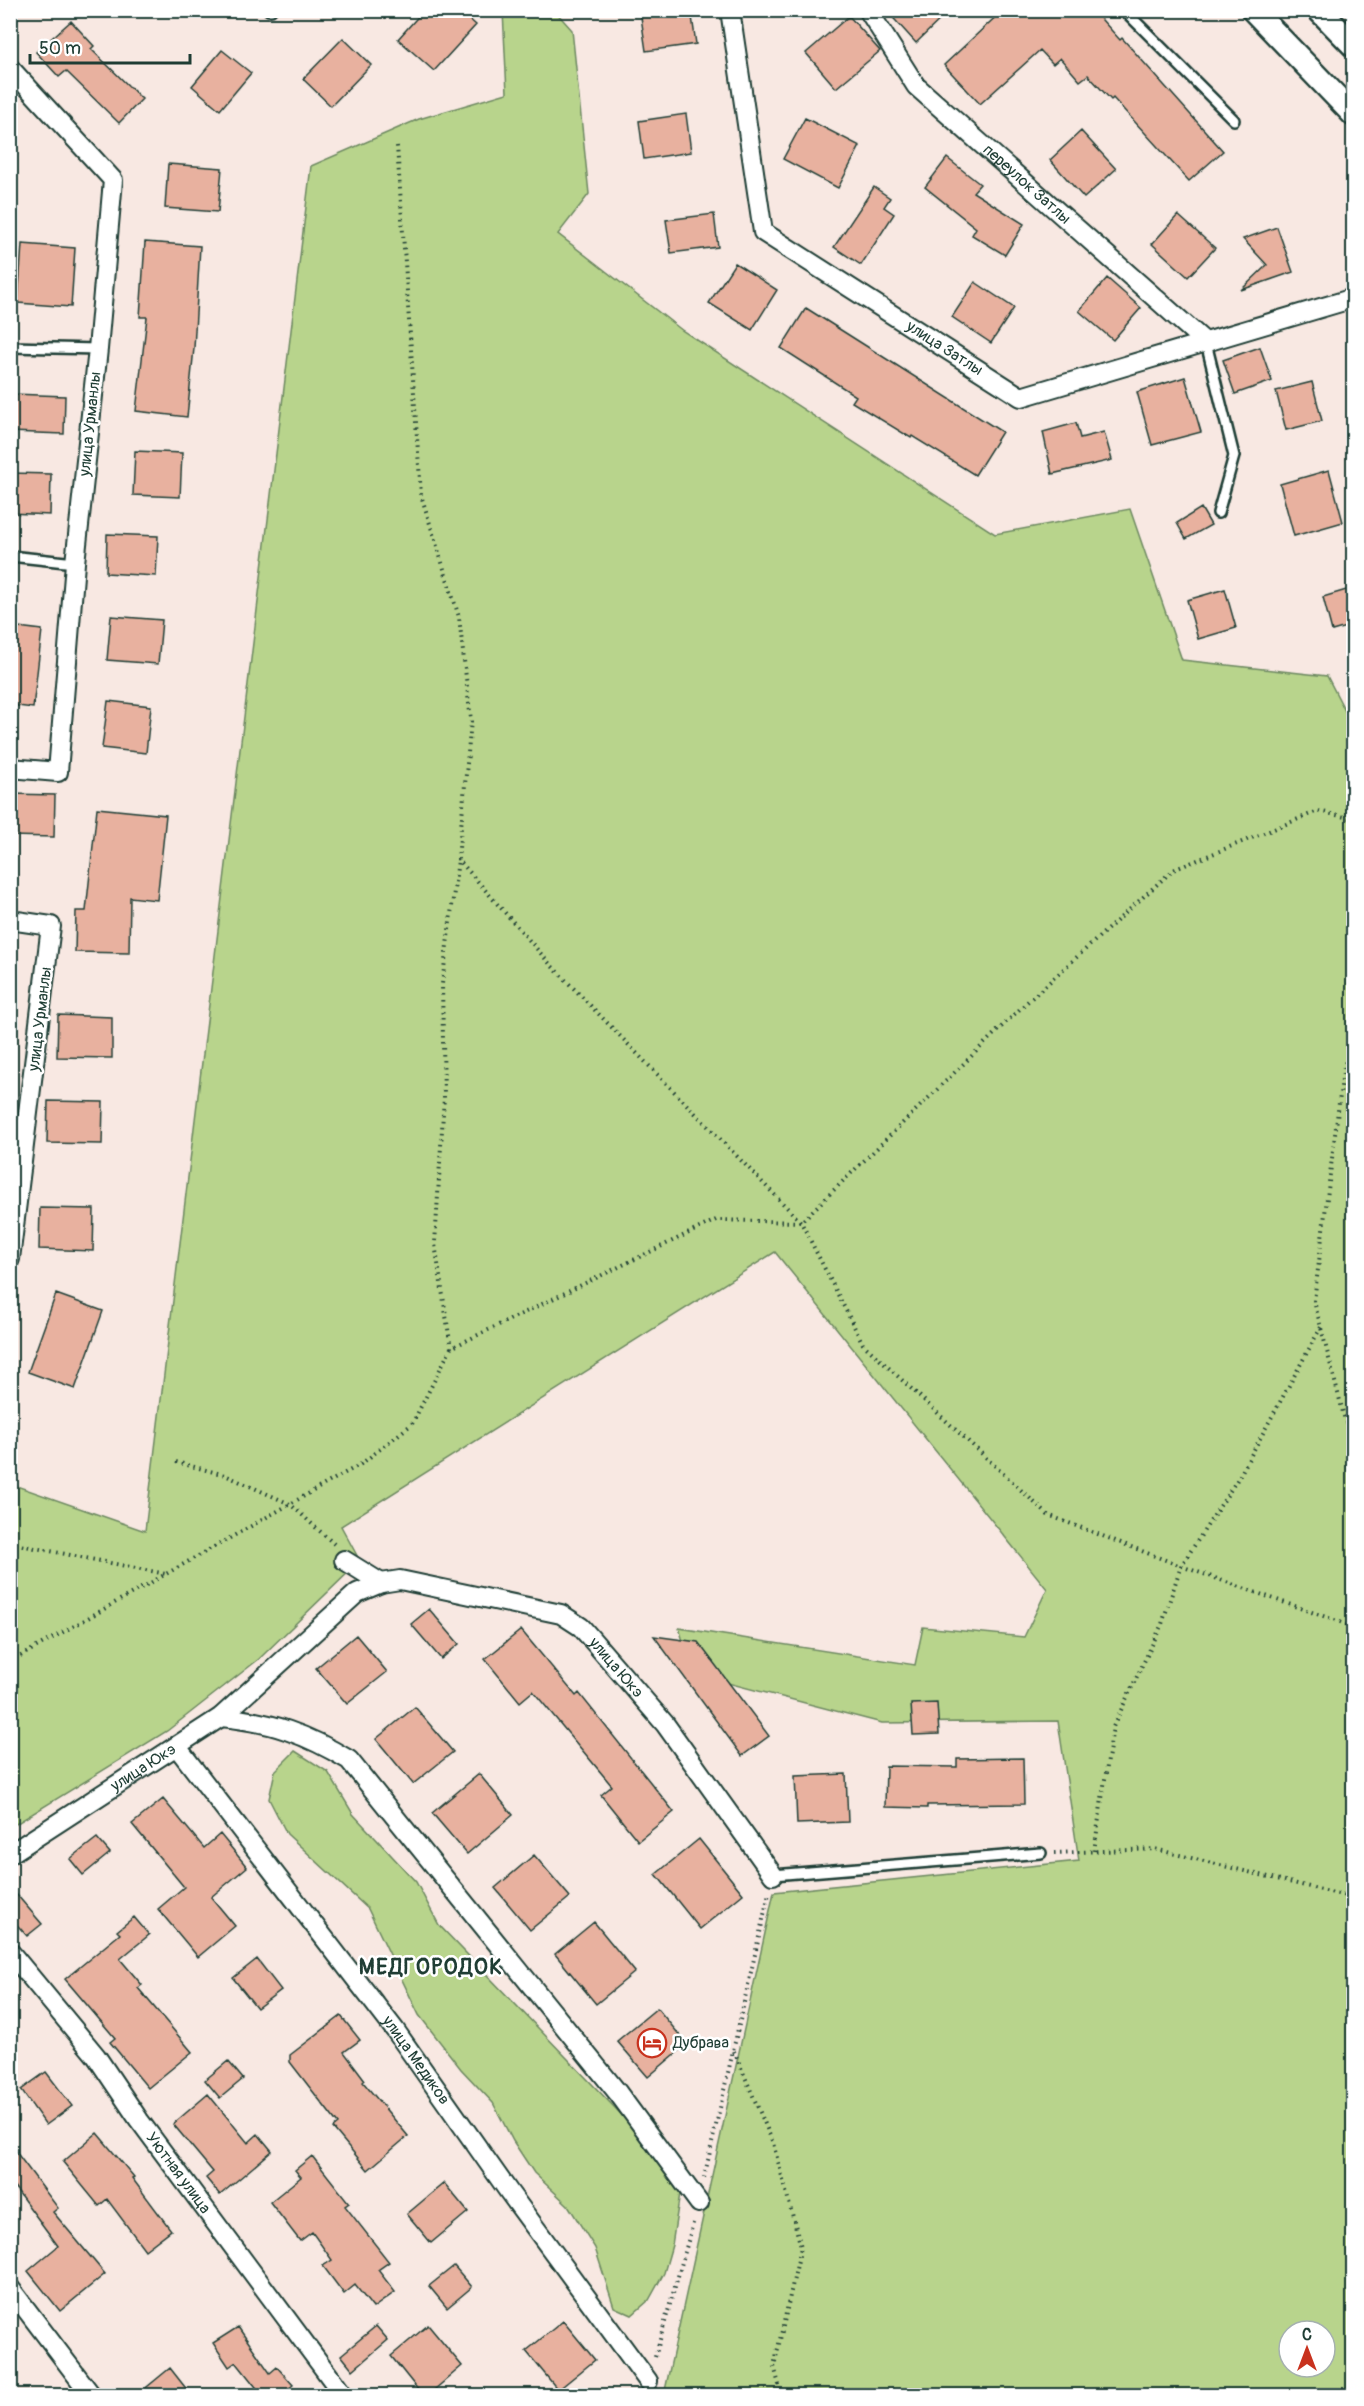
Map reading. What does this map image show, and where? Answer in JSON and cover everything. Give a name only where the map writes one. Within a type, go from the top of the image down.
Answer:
[{"type":"street","name":"улица Затлы","points":[[730,10],[763,232],[1021,397],[1353,298]]},
{"type":"street","name":"переулок Затлы","points":[[868,10],[916,86],[1206,343]]},
{"type":"street","points":[[1253,10],[1353,115]]},
{"type":"street","points":[[1319,10],[1353,46]]},
{"type":"street","name":"улица Урманлы","points":[[10,68],[113,180],[75,563],[58,772],[10,768]]},
{"type":"street","name":"улица Урманлы","points":[[10,920],[51,926],[10,1260]]},
{"type":"street","points":[[344,1560],[381,1582]]},
{"type":"street","name":"улица Юкэ","points":[[10,1854],[221,1717],[357,1593],[381,1582],[400,1580],[561,1614],[581,1626],[665,1724],[773,1875]]},
{"type":"street","points":[[221,1717],[258,1721],[317,1741],[349,1760],[618,2093],[699,2204]]},
{"type":"street","name":"улица Медиков","points":[[177,1747],[395,2030],[509,2192],[648,2381]]},
{"type":"street","name":"Уютная улица","points":[[10,1952],[96,2056],[139,2120],[344,2396]]},
{"type":"street","points":[[10,2288],[92,2396]]},
{"type":"lane","points":[[1124,10],[1234,120]]},
{"type":"lane","points":[[1206,343],[1234,456],[1218,513]]},
{"type":"lane","points":[[10,347],[98,349]]},
{"type":"lane","points":[[10,556],[75,563]]},
{"type":"lane","points":[[773,1875],[1041,1853]]},
{"type":"path","points":[[10,1662],[361,1464],[412,1424],[451,1348],[435,1244],[444,1097],[442,984],[458,859],[471,721],[459,617],[421,495],[397,146]]},
{"type":"path","points":[[451,1348],[716,1220],[801,1222],[1025,1004],[1173,870],[1317,811],[1353,819]]},
{"type":"path","points":[[458,859],[550,964],[801,1222],[863,1344],[1048,1515],[1181,1566],[1353,1627]]},
{"type":"path","points":[[1353,1033],[1343,1071],[1314,1301],[1345,1420],[1353,1438]]},
{"type":"path","points":[[1094,1851],[1113,1726],[1162,1624],[1181,1566],[1239,1477],[1321,1327]]},
{"type":"path","points":[[176,1462],[225,1475],[290,1504],[331,1539],[344,1560]]},
{"type":"path","points":[[10,1543],[166,1574]]},
{"type":"path","points":[[1041,1853],[1155,1849],[1353,1898]]},
{"type":"path","points":[[648,2381],[699,2204],[773,1875]]},
{"type":"path","points":[[733,2050],[773,2144],[801,2247],[774,2366],[782,2396]]},
{"type":"green space","points":[[503,11],[555,11],[572,30],[589,194],[558,234],[683,331],[995,534],[1130,509],[1182,660],[1327,676],[1346,713],[1353,712],[1353,2395],[664,2395],[774,1892],[1079,1861],[1058,1721],[882,1723],[693,1674],[679,1628],[915,1665],[923,1627],[1024,1637],[1047,1589],[775,1252],[341,1526],[360,1561],[259,1659],[167,1731],[11,1827],[11,1484],[145,1531],[311,166],[419,119],[507,93]]},
{"type":"green space","points":[[295,1751],[328,1772],[353,1814],[416,1882],[439,1925],[667,2162],[680,2193],[672,2245],[664,2273],[649,2300],[632,2315],[614,2307],[595,2248],[568,2205],[534,2173],[513,2141],[493,2103],[461,2069],[419,2015],[368,1909],[287,1834],[269,1799],[275,1771]]},
{"type":"building","points":[[424,10],[459,10],[476,25],[434,71],[398,39]]},
{"type":"building","points":[[640,10],[691,10],[696,44],[646,51]]},
{"type":"building","points":[[886,10],[950,10],[916,43]]},
{"type":"building","points":[[1003,10],[1093,10],[1120,40],[1122,38],[1223,151],[1189,181],[1113,98],[1111,100],[1088,75],[1080,81],[1060,58],[1053,64],[1040,50],[980,104],[944,65]]},
{"type":"building","points":[[849,16],[880,51],[836,88],[806,53]]},
{"type":"building","points":[[71,21],[94,46],[91,49],[142,99],[119,123],[66,71],[59,77],[36,52]]},
{"type":"building","points":[[343,38],[371,65],[331,106],[303,79]]},
{"type":"building","points":[[222,50],[251,73],[220,110],[192,86]]},
{"type":"building","points":[[686,114],[691,152],[644,159],[639,121]]},
{"type":"building","points":[[805,118],[860,146],[838,188],[783,159]]},
{"type":"building","points":[[1081,131],[1116,169],[1084,198],[1050,160]]},
{"type":"building","points":[[947,158],[980,184],[973,192],[1024,224],[1005,255],[972,235],[976,228],[925,187]]},
{"type":"building","points":[[168,164],[222,168],[218,212],[165,208]]},
{"type":"building","points":[[874,187],[890,198],[884,207],[894,214],[861,265],[834,247]]},
{"type":"building","points":[[714,214],[718,247],[671,253],[666,220]]},
{"type":"building","points":[[1178,215],[1215,248],[1188,277],[1152,244]]},
{"type":"building","points":[[1277,227],[1293,272],[1241,290],[1267,265],[1243,239]]},
{"type":"building","points":[[145,242],[200,246],[187,417],[136,411],[147,317],[140,317]]},
{"type":"building","points":[[22,244],[75,248],[71,307],[18,303]]},
{"type":"building","points":[[735,263],[777,290],[752,330],[709,303]]},
{"type":"building","points":[[1107,278],[1141,308],[1113,340],[1079,311]]},
{"type":"building","points":[[975,282],[1014,308],[991,343],[952,317]]},
{"type":"building","points":[[806,308],[1002,432],[975,475],[852,402],[856,396],[781,348]]},
{"type":"building","points":[[1260,347],[1272,381],[1235,394],[1223,360]]},
{"type":"building","points":[[1185,377],[1201,432],[1152,445],[1137,392]]},
{"type":"building","points":[[1312,382],[1322,421],[1286,430],[1276,391]]},
{"type":"building","points":[[12,394],[65,396],[64,434],[10,432]]},
{"type":"building","points":[[1076,423],[1080,438],[1104,432],[1112,460],[1052,474],[1043,432]]},
{"type":"building","points":[[135,451],[182,453],[180,497],[133,495]]},
{"type":"building","points":[[1329,470],[1343,522],[1294,536],[1280,484]]},
{"type":"building","points":[[10,473],[51,474],[50,515],[10,513]]},
{"type":"building","points":[[1201,508],[1211,525],[1186,539],[1177,523]]},
{"type":"building","points":[[107,534],[158,536],[156,576],[106,573]]},
{"type":"building","points":[[1353,588],[1353,625],[1332,631],[1323,597]]},
{"type":"building","points":[[1225,589],[1236,628],[1198,639],[1187,600]]},
{"type":"building","points":[[111,616],[162,620],[158,664],[107,660]]},
{"type":"building","points":[[10,626],[42,630],[33,708],[10,705]]},
{"type":"building","points":[[108,701],[151,706],[146,753],[102,748]]},
{"type":"building","points":[[10,794],[55,795],[54,837],[10,836]]},
{"type":"building","points":[[97,808],[166,815],[157,900],[130,897],[129,953],[75,952],[76,911],[86,911]]},
{"type":"building","points":[[58,1015],[112,1017],[112,1058],[57,1057]]},
{"type":"building","points":[[48,1101],[103,1102],[102,1144],[47,1143]]},
{"type":"building","points":[[40,1208],[94,1209],[93,1251],[39,1249]]},
{"type":"building","points":[[56,1294],[103,1311],[75,1389],[28,1372]]},
{"type":"building","points":[[429,1609],[459,1644],[441,1659],[411,1624]]},
{"type":"building","points":[[521,1630],[576,1696],[579,1693],[674,1812],[638,1841],[601,1795],[612,1786],[533,1691],[520,1702],[485,1659]]},
{"type":"building","points":[[356,1635],[387,1672],[347,1704],[316,1668]]},
{"type":"building","points":[[654,1636],[698,1642],[769,1736],[742,1756]]},
{"type":"building","points":[[937,1703],[939,1734],[913,1735],[911,1704]]},
{"type":"building","points":[[415,1707],[453,1752],[413,1784],[376,1739]]},
{"type":"building","points":[[1023,1758],[1024,1804],[927,1805],[927,1808],[885,1807],[886,1766],[957,1767],[957,1759]]},
{"type":"building","points":[[479,1774],[513,1815],[467,1854],[432,1813]]},
{"type":"building","points":[[846,1774],[848,1822],[797,1824],[795,1776]]},
{"type":"building","points":[[163,1799],[204,1848],[220,1834],[247,1867],[211,1897],[235,1926],[198,1957],[158,1909],[184,1887],[132,1824]]},
{"type":"building","points":[[97,1838],[110,1853],[83,1875],[70,1859]]},
{"type":"building","points":[[699,1839],[743,1894],[700,1929],[656,1874]]},
{"type":"building","points":[[534,1855],[570,1897],[530,1930],[495,1888]]},
{"type":"building","points":[[10,1887],[42,1924],[27,1936],[10,1917]]},
{"type":"building","points":[[134,1917],[149,1935],[120,1959],[142,1985],[138,1988],[192,2052],[148,2088],[110,2042],[115,2038],[65,1979],[120,1934],[117,1931]]},
{"type":"building","points":[[594,1922],[635,1972],[596,2004],[555,1954]]},
{"type":"building","points":[[257,1959],[281,1990],[257,2008],[233,1978]]},
{"type":"building","name":"Дубрава","points":[[657,2008],[687,2044],[648,2077],[617,2041]]},
{"type":"building","points":[[341,2016],[360,2040],[344,2052],[365,2080],[363,2082],[408,2136],[368,2170],[333,2128],[338,2124],[290,2062],[290,2055]]},
{"type":"building","points":[[228,2061],[243,2079],[220,2098],[205,2080]]},
{"type":"building","points":[[46,2072],[72,2106],[46,2125],[21,2090]]},
{"type":"building","points":[[208,2094],[248,2143],[258,2134],[272,2151],[220,2195],[206,2178],[213,2172],[173,2124]]},
{"type":"building","points":[[97,2133],[134,2177],[132,2178],[171,2230],[145,2250],[107,2199],[99,2206],[63,2162]]},
{"type":"building","points":[[10,2144],[58,2208],[53,2212],[105,2274],[60,2311],[28,2271],[58,2246],[10,2181]]},
{"type":"building","points":[[312,2156],[349,2203],[345,2206],[389,2262],[378,2270],[395,2292],[373,2308],[355,2285],[344,2294],[323,2266],[332,2260],[312,2232],[300,2241],[270,2202],[301,2177],[295,2170]]},
{"type":"building","points":[[444,2183],[468,2212],[431,2243],[407,2214]]},
{"type":"building","points":[[454,2266],[472,2287],[447,2308],[429,2286]]},
{"type":"building","points":[[563,2321],[595,2360],[558,2390],[526,2351]]},
{"type":"building","points":[[428,2325],[462,2366],[427,2396],[423,2396],[391,2356]]},
{"type":"building","points":[[376,2326],[388,2340],[353,2370],[341,2355]]},
{"type":"building","points":[[238,2327],[270,2373],[277,2367],[293,2385],[280,2396],[263,2396],[236,2362],[229,2367],[213,2343]]},
{"type":"building","points":[[170,2368],[192,2396],[136,2396]]},
{"type":"place","name":"Дубрава","points":[[652,2043]]},
{"type":"district","name":"МЕДГОРОДОК","points":[[431,1967]]}]
